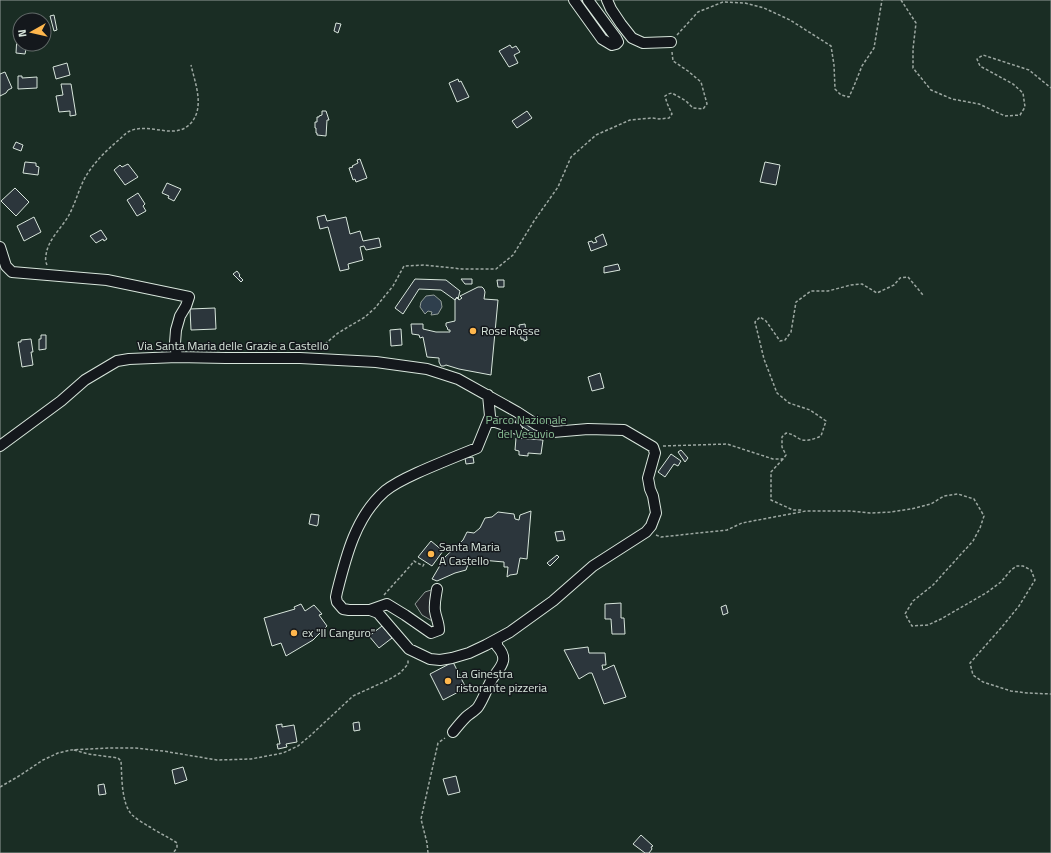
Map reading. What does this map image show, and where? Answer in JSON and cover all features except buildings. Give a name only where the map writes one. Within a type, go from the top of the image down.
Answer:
[{"type":"street","points":[[574,0],[602,39],[612,45],[616,44],[618,42],[611,30],[588,0]]},
{"type":"street","points":[[607,0],[614,14],[632,38],[643,43],[671,42]]},
{"type":"street","points":[[0,247],[6,266],[12,272],[107,280],[189,297],[180,316],[176,330],[175,343],[177,357]]},
{"type":"street","name":"Via Santa Maria delle Grazie a Castello","points":[[0,446],[61,401],[85,380],[117,361],[177,357],[300,358],[376,362],[427,369],[458,378],[537,425],[553,432],[588,429],[624,430],[653,447]]},
{"type":"street","points":[[437,589],[435,601],[439,630],[431,633],[387,604],[370,610],[348,610],[343,609],[337,602],[336,597],[347,555],[358,529],[368,511],[385,491],[398,482],[426,475],[477,448],[490,416],[488,396]]},
{"type":"street","points":[[489,420],[517,429]]},
{"type":"street","points":[[370,610],[378,613],[409,649],[430,659],[440,660],[469,653],[510,632],[553,601],[593,566],[646,532],[651,526],[656,513],[648,478],[655,453],[653,447]]},
{"type":"street","points":[[453,732],[466,717],[476,709],[502,665],[503,658],[501,650],[497,646],[497,639]]},
{"type":"path","points":[[334,360],[326,352],[325,344],[338,333],[365,317],[375,308],[392,286],[404,266],[424,265],[462,269],[496,269],[513,255],[534,221],[558,187],[571,157],[596,135],[630,120],[669,118],[672,114],[665,96],[672,93],[686,101],[693,108],[702,109],[707,104],[701,82],[673,61],[671,42],[698,12],[723,2],[745,3],[764,8],[790,20],[831,46],[834,65],[835,89],[841,95],[849,97],[862,66],[874,48],[882,0]]},
{"type":"path","points":[[901,0],[916,24],[913,49],[913,68],[931,90],[952,99],[979,104],[1006,116],[1020,115],[1025,107],[1023,93],[1013,84],[980,66],[977,59],[983,56],[1029,70],[1051,88]]},
{"type":"path","points":[[52,276],[47,266],[46,256],[49,244],[69,216],[86,176],[105,152],[130,131],[140,128],[164,131],[182,129],[190,124],[194,118],[198,107],[191,65]]},
{"type":"path","points":[[923,295],[908,277],[900,278],[894,285],[877,293],[862,284],[851,285],[828,291],[811,291],[796,302],[791,332],[785,340],[780,341],[766,321],[760,317],[755,322],[764,359],[777,393],[789,403],[810,410],[826,421],[821,436],[808,440],[799,440],[792,434],[786,433],[782,437],[782,446],[786,455],[771,472],[771,500],[793,510],[851,511],[870,513],[910,509],[931,504],[944,496],[958,494],[974,498],[984,516],[973,541],[933,584],[913,601],[905,614],[912,626],[928,625],[986,593],[1001,582],[1011,570],[1017,566],[1024,566],[1032,570],[1035,580],[1019,606],[1002,628],[970,663],[972,675],[983,682],[1011,691],[1051,694]]},
{"type":"path","points":[[653,447],[727,444],[773,459],[783,459]]},
{"type":"path","points":[[646,532],[661,537],[727,530],[742,522],[806,511]]},
{"type":"path","points":[[383,596],[414,561],[423,566],[425,562]]},
{"type":"path","points":[[0,787],[42,760],[71,750],[135,748],[217,760],[251,759],[283,752],[298,746],[353,696],[400,673],[408,664],[409,649]]},
{"type":"path","points":[[428,853],[421,819],[438,743],[453,732]]},
{"type":"path","points":[[71,750],[118,758],[121,761],[123,793],[127,807],[132,814],[150,827],[177,843],[177,848],[173,853]]},
{"type":"green space","name":"Parco Nazionale del Vesuvio","points":[[0,0],[1051,0],[1051,853],[0,853]]},
{"type":"shaded area","points":[[434,589],[434,622],[422,615],[415,604],[425,592]]},
{"type":"water","points":[[434,295],[441,301],[442,307],[438,314],[431,315],[432,312],[428,311],[425,314],[420,307],[421,302],[426,296]]},
{"type":"place","name":"Rose Rosse","points":[[473,331]]},
{"type":"place","name":"Santa Maria A Castello","points":[[431,554]]},
{"type":"place","name":"ex \"Il Canguro\"","points":[[294,633]]},
{"type":"place","name":"La Ginestra ristorante pizzeria","points":[[448,681]]}]
